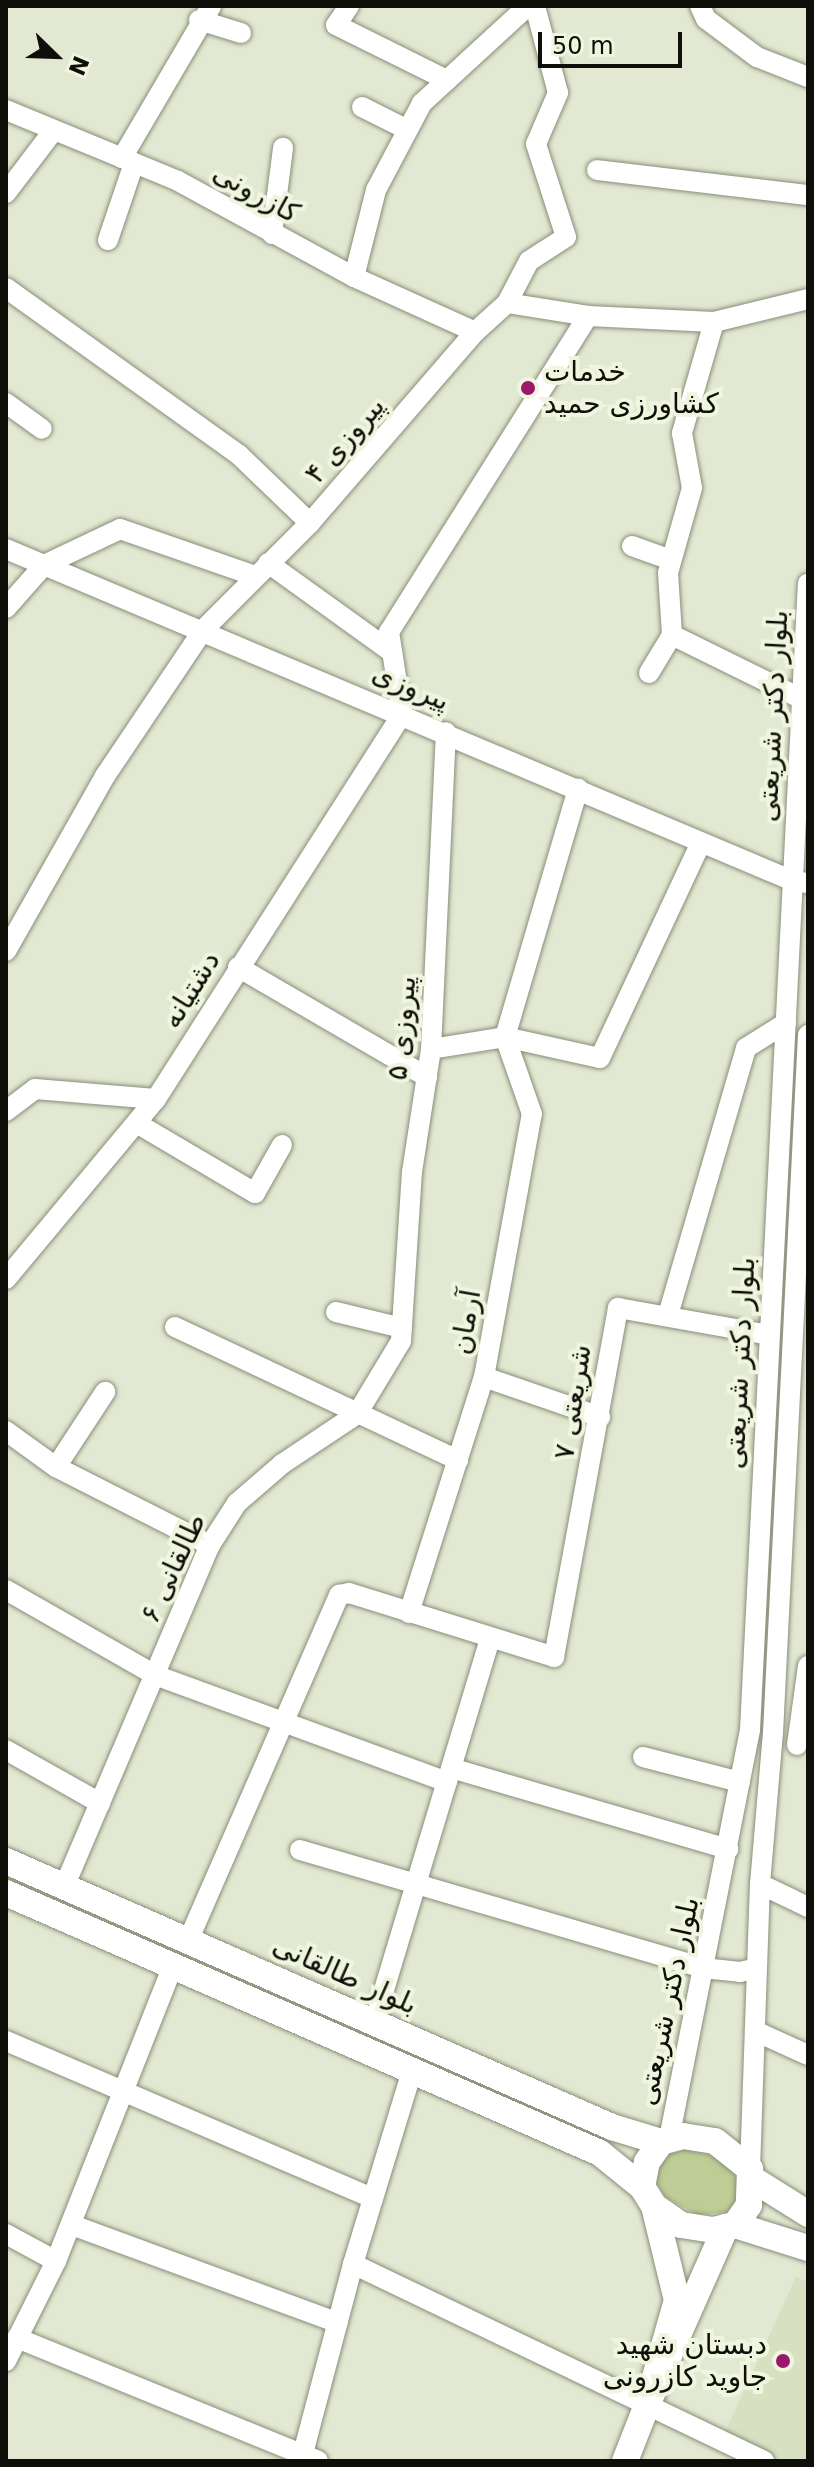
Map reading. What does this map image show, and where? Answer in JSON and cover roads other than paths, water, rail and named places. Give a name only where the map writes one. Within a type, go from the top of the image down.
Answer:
[{"type":"main road","name":"بلوار طالقانی","points":[[6,1861],[612,2127],[665,2140]]},
{"type":"main road","points":[[6,1893],[600,2153],[648,2196],[695,2229],[730,2226],[808,2248]]},
{"type":"main road","points":[[647,2405],[677,2300],[648,2196],[647,2162],[665,2140],[683,2136],[715,2141],[752,2174],[808,2214]]},
{"type":"main road","points":[[625,2461],[647,2405],[730,2226],[749,2205],[752,2174]]},
{"type":"street","points":[[349,6],[336,25],[447,80]]},
{"type":"street","points":[[354,277],[376,190],[422,103],[528,6]]},
{"type":"street","points":[[535,6],[558,93],[536,144],[566,237],[529,261],[507,303],[588,316],[714,322],[808,299]]},
{"type":"street","points":[[700,6],[706,19],[757,57],[808,77]]},
{"type":"street","points":[[108,240],[128,161],[205,13],[241,33]]},
{"type":"street","points":[[362,107],[408,130]]},
{"type":"street","name":"کازرونی","points":[[6,110],[178,181],[354,277],[475,332]]},
{"type":"street","points":[[6,193],[54,130]]},
{"type":"street","points":[[272,234],[283,148]]},
{"type":"street","points":[[597,170],[808,195]]},
{"type":"street","points":[[6,288],[239,455],[310,523]]},
{"type":"street","name":"پیروزی ۴","points":[[6,951],[105,776],[203,630],[310,523],[475,332],[507,303]]},
{"type":"street","points":[[402,714],[389,632],[588,316]]},
{"type":"street","points":[[649,673],[672,635],[671,560],[692,488],[682,433],[714,322]]},
{"type":"street","points":[[6,403],[42,429]]},
{"type":"street","points":[[6,608],[44,565],[120,529],[262,570],[392,652]]},
{"type":"street","points":[[632,546],[671,560]]},
{"type":"street","name":"پیروزی","points":[[6,549],[446,732],[803,886]]},
{"type":"street","name":"بلوار دکتر شریعتی","points":[[665,2140],[728,1849],[750,1730],[786,1023],[803,886],[802,699],[808,583]]},
{"type":"street","points":[[672,635],[802,699]]},
{"type":"street","name":"دشتیانه","points":[[6,1279],[156,1099],[402,714]]},
{"type":"street","name":"پیروزی ۵","points":[[402,1328],[412,1172],[431,1049],[446,732]]},
{"type":"street","points":[[505,1037],[578,789]]},
{"type":"street","points":[[431,1049],[505,1037],[600,1058],[701,842]]},
{"type":"street","points":[[238,967],[427,1077]]},
{"type":"street","points":[[668,1315],[746,1048],[786,1023]]},
{"type":"street","name":"بلوار دکتر شریعتی","points":[[752,2174],[760,1884],[800,1355],[808,1035]]},
{"type":"street","name":"آرمان","points":[[409,1613],[484,1377],[532,1114],[505,1037]]},
{"type":"street","points":[[6,1111],[35,1089],[156,1099]]},
{"type":"street","points":[[782,1097],[805,1098]]},
{"type":"street","points":[[138,1124],[255,1193],[282,1145]]},
{"type":"street","name":"شریعتی ۷","points":[[490,1638],[554,1657],[618,1308],[770,1335]]},
{"type":"street","points":[[336,1312],[402,1328]]},
{"type":"street","points":[[175,1327],[458,1460]]},
{"type":"street","name":"طالقانی ۶","points":[[64,1887],[210,1545],[237,1503],[282,1464],[357,1414],[401,1341],[402,1328]]},
{"type":"street","points":[[484,1377],[600,1417]]},
{"type":"street","points":[[56,1467],[105,1392]]},
{"type":"street","points":[[6,1431],[56,1467],[210,1545]]},
{"type":"street","points":[[6,1590],[155,1675],[284,1726],[449,1775],[728,1849]]},
{"type":"street","points":[[188,1941],[343,1593],[490,1638],[374,2023]]},
{"type":"street","points":[[773,1733],[802,1748],[808,1667],[777,1664]]},
{"type":"street","points":[[6,1750],[100,1803]]},
{"type":"street","points":[[643,1757],[740,1782]]},
{"type":"street","points":[[300,1850],[415,1887],[703,1968],[740,1972],[757,1968]]},
{"type":"street","points":[[760,1884],[808,1907]]},
{"type":"street","points":[[6,2361],[72,2225],[125,2096],[173,1966]]},
{"type":"street","points":[[755,2031],[808,2055]]},
{"type":"street","points":[[6,2041],[125,2096],[373,2198]]},
{"type":"street","points":[[17,2338],[308,2459],[353,2264],[412,2071]]},
{"type":"street","points":[[72,2225],[338,2323]]},
{"type":"street","points":[[6,2234],[56,2261]]},
{"type":"street","points":[[353,2264],[764,2461]]},
{"type":"place","name":"خدمات کشاورزی حمید","points":[[528,388]]},
{"type":"place","name":"دبستان شهید جاوید کازرونی","points":[[783,2361]]}]
